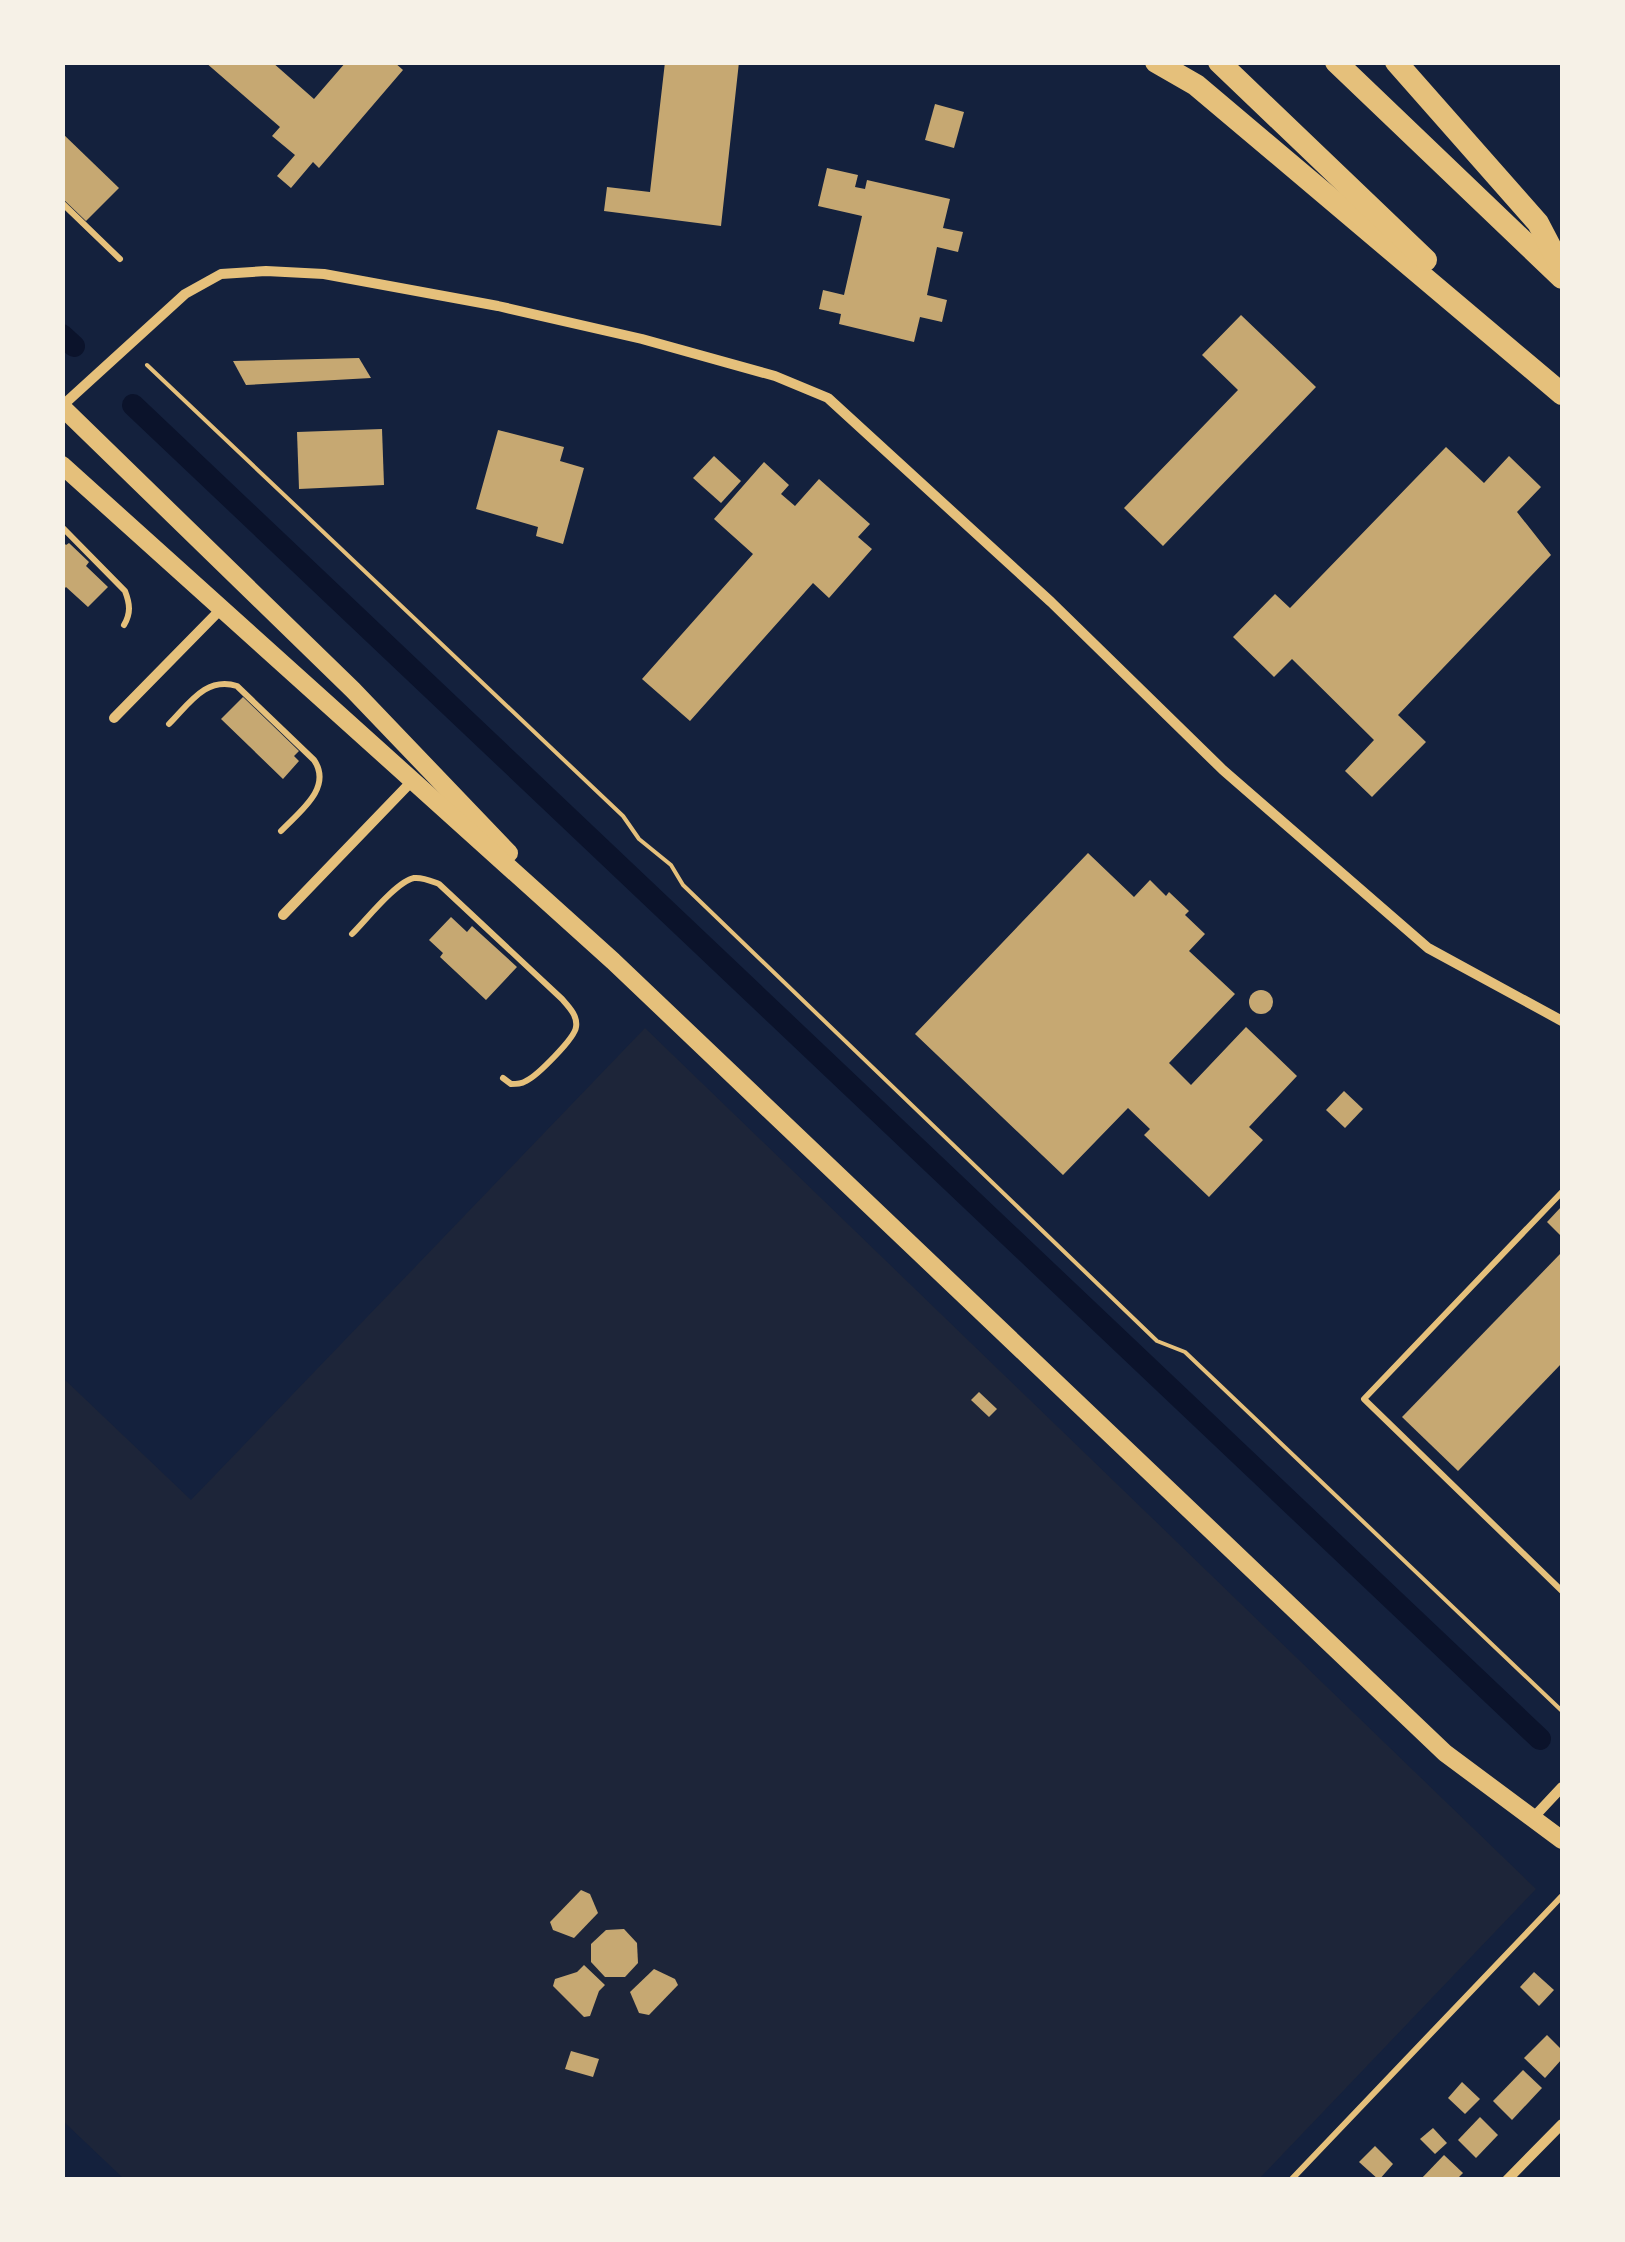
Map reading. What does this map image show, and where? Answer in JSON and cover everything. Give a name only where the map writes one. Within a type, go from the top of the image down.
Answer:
[{"type":"highway","points":[[1156,62],[1196,85],[1562,392]]},
{"type":"highway","points":[[1219,62],[1562,392]]},
{"type":"highway","points":[[1336,62],[1562,278]]},
{"type":"highway","points":[[1396,62],[1538,223],[1562,269]]},
{"type":"main road","points":[[62,407],[352,690],[614,961]]},
{"type":"main road","points":[[62,465],[614,961],[1445,1753],[1562,1840]]},
{"type":"street","points":[[62,407],[185,294],[221,274],[266,271],[324,274],[488,304],[642,339],[774,376],[828,398],[1051,602],[1223,770],[1428,948],[1562,1021]]},
{"type":"street","points":[[114,718],[222,608]]},
{"type":"street","points":[[283,916],[413,780]]},
{"type":"street","points":[[1532,1818],[1562,1786]]},
{"type":"street","points":[[1507,2180],[1562,2124]]},
{"type":"lane","points":[[62,203],[120,259]]},
{"type":"lane","points":[[62,527],[125,590],[130,603],[124,625]]},
{"type":"lane","points":[[169,724],[205,688],[216,683],[237,686],[263,710],[320,769],[316,794],[281,831]]},
{"type":"lane","points":[[352,934],[410,878],[422,878],[439,884],[562,998],[572,1010],[577,1024],[575,1033],[524,1084],[510,1084],[502,1078]]},
{"type":"lane","points":[[1562,1192],[1364,1399],[1562,1591]]},
{"type":"lane","points":[[1291,2180],[1562,1896]]},
{"type":"path","points":[[147,365],[623,816],[639,839],[671,865],[682,885],[1143,1327],[1157,1340],[1185,1352],[1562,1711]]},
{"type":"shaded area","points":[[645,1028],[1536,1889],[1259,2179],[124,2179],[63,2121],[62,1377],[191,1500]]},
{"type":"building","points":[[205,62],[272,62],[314,99],[346,62],[394,62],[403,70],[319,168],[313,162],[291,188],[277,176],[295,155],[272,136],[280,127]]},
{"type":"building","points":[[665,62],[739,62],[721,226],[604,211],[607,187],[650,192]]},
{"type":"building","points":[[935,104],[964,112],[954,148],[925,140]]},
{"type":"building","points":[[62,133],[119,188],[86,221],[62,198]]},
{"type":"building","points":[[827,168],[858,175],[855,187],[865,189],[867,180],[950,199],[943,228],[963,232],[958,252],[937,247],[927,295],[947,300],[942,322],[920,317],[914,342],[839,324],[841,314],[819,309],[823,290],[844,295],[862,216],[818,206]]},
{"type":"building","points":[[1241,315],[1316,387],[1163,546],[1124,508],[1238,390],[1202,355]]},
{"type":"building","points":[[359,358],[371,378],[246,385],[233,361]]},
{"type":"building","points":[[382,429],[384,485],[299,489],[297,432]]},
{"type":"building","points":[[498,430],[564,447],[560,461],[584,468],[563,544],[536,536],[538,527],[476,509]]},
{"type":"building","points":[[1446,447],[1484,483],[1509,456],[1541,487],[1517,512],[1551,555],[1398,715],[1426,742],[1372,797],[1345,771],[1374,740],[1292,659],[1274,677],[1233,637],[1275,594],[1290,608]]},
{"type":"building","points":[[714,456],[741,481],[721,503],[693,478]]},
{"type":"building","points":[[764,462],[789,485],[781,494],[795,506],[819,479],[870,524],[858,537],[872,549],[829,598],[813,583],[690,721],[642,679],[753,554],[714,519]]},
{"type":"building","points":[[62,541],[89,562],[86,566],[108,587],[88,607],[66,587],[62,591]]},
{"type":"building","points":[[243,697],[299,751],[294,756],[299,761],[283,779],[221,719]]},
{"type":"building","points":[[1088,853],[1134,897],[1150,880],[1189,911],[1185,915],[1205,934],[1189,951],[1235,994],[1169,1063],[1191,1085],[1246,1027],[1297,1076],[1249,1127],[1263,1140],[1209,1197],[1144,1135],[1150,1129],[1128,1108],[1063,1175],[915,1034]]},
{"type":"building","points":[[451,917],[467,932],[472,926],[517,967],[486,1000],[440,957],[443,953],[429,940]]},
{"type":"building","points":[[1261,990],[1270,993],[1270,1011],[1261,1014],[1252,1011],[1249,1002],[1252,993]]},
{"type":"building","points":[[1344,1091],[1363,1109],[1345,1128],[1326,1110]]},
{"type":"building","points":[[1562,1206],[1562,1237],[1547,1222]]},
{"type":"building","points":[[1562,1252],[1562,1363],[1458,1471],[1402,1417]]},
{"type":"building","points":[[979,1392],[997,1409],[989,1417],[971,1400]]},
{"type":"building","points":[[581,1890],[590,1894],[598,1913],[574,1938],[553,1930],[550,1922]]},
{"type":"building","points":[[624,1929],[637,1943],[638,1963],[625,1977],[605,1977],[591,1962],[591,1944],[606,1930]]},
{"type":"building","points":[[584,1965],[605,1985],[590,2016],[584,2017],[553,1986],[555,1979],[577,1972]]},
{"type":"building","points":[[654,1969],[675,1979],[678,1985],[649,2015],[639,2013],[630,1992]]},
{"type":"building","points":[[1534,1972],[1554,1990],[1539,2006],[1520,1987]]},
{"type":"building","points":[[1547,2035],[1562,2050],[1562,2059],[1545,2078],[1524,2058]]},
{"type":"building","points":[[571,2051],[599,2059],[593,2077],[565,2069]]},
{"type":"building","points":[[1523,2070],[1542,2088],[1512,2120],[1493,2101]]},
{"type":"building","points":[[1462,2082],[1480,2099],[1465,2114],[1448,2098]]},
{"type":"building","points":[[1480,2117],[1498,2135],[1476,2158],[1458,2140]]},
{"type":"building","points":[[1433,2128],[1447,2143],[1435,2154],[1420,2139]]},
{"type":"building","points":[[1375,2146],[1393,2164],[1379,2180],[1359,2162]]},
{"type":"building","points":[[1444,2155],[1463,2173],[1456,2180],[1420,2180]]},
{"type":"waterway","points":[[62,335],[74,346]]},
{"type":"waterway","points":[[133,405],[1540,1739]]}]
